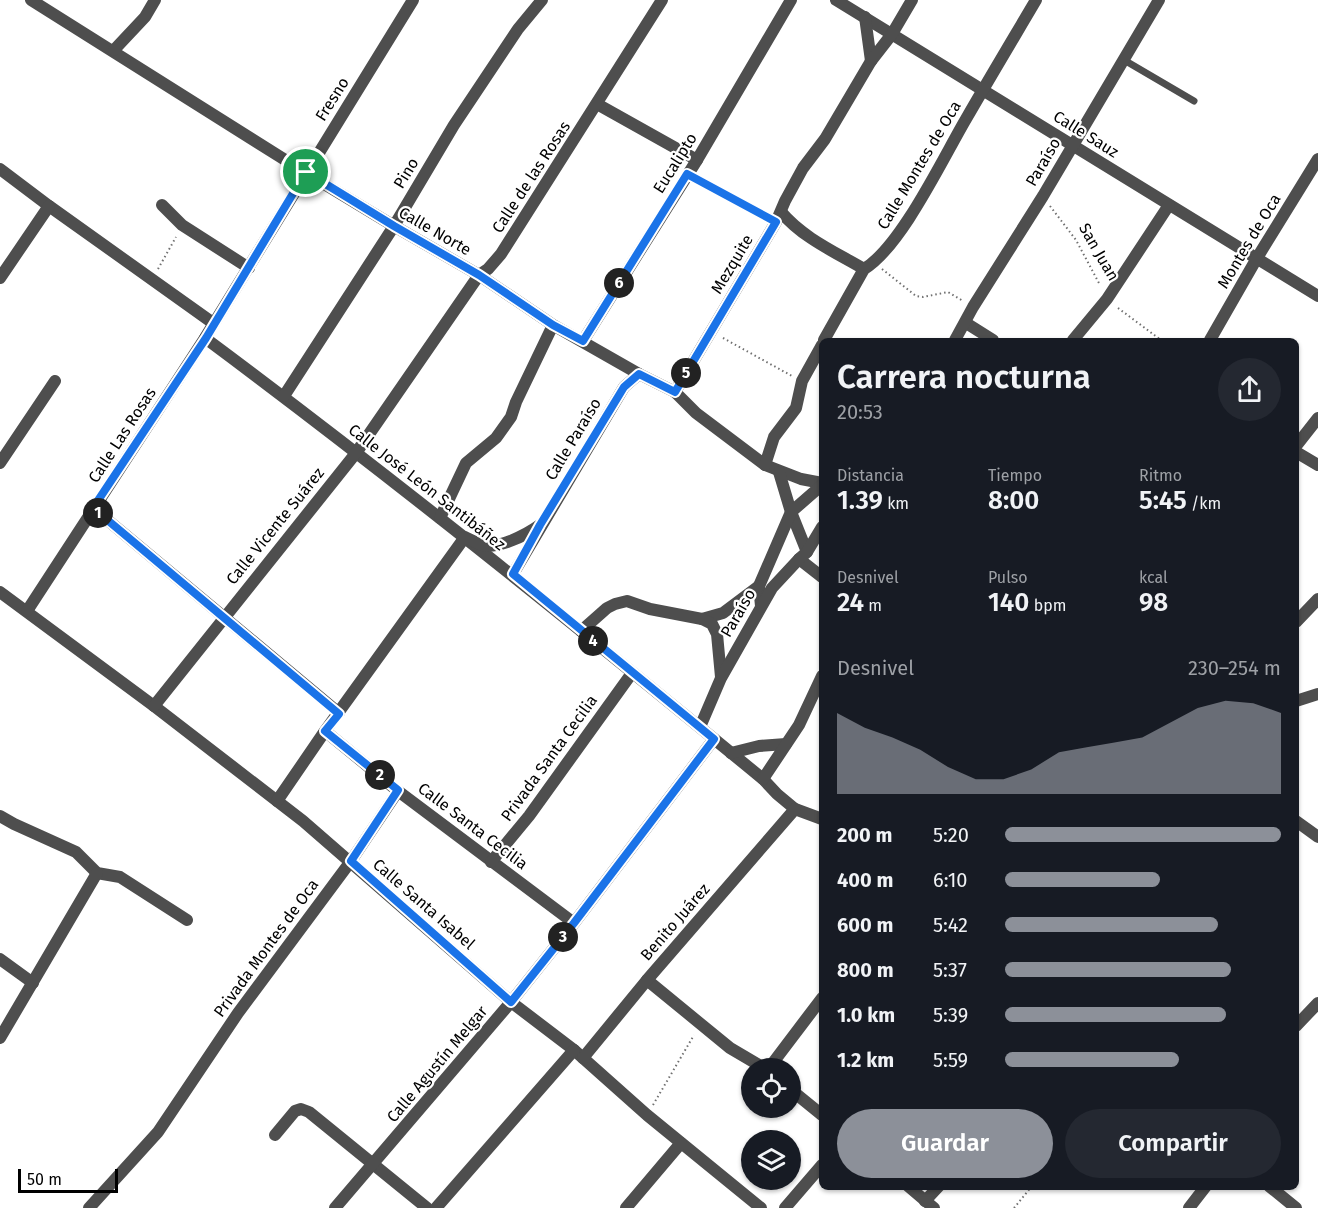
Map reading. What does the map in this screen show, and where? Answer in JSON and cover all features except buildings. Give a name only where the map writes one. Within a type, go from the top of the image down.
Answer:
[{"type":"street","name":"Calle Norte","points":[[31,0],[306,172],[479,275],[553,325],[675,392],[705,420],[765,465],[778,472],[819,483]]},
{"type":"street","points":[[114,50],[145,17],[154,0]]},
{"type":"street","name":"Fresno","points":[[206,338],[413,0]]},
{"type":"street","name":"Pino","points":[[284,396],[394,226],[454,125],[518,29],[542,0]]},
{"type":"street","name":"Calle de las Rosas","points":[[356,453],[479,275],[488,269],[501,254],[662,0]]},
{"type":"street","name":"Eucalipto","points":[[583,341],[697,160],[791,0]]},
{"type":"street","name":"Calle Sauz","points":[[836,0],[1318,296]]},
{"type":"street","name":"Mezquite","points":[[675,392],[778,217],[803,168],[825,140],[871,61],[892,34],[912,0]]},
{"type":"street","name":"Calle Montes de Oca","points":[[825,338],[869,266],[901,230],[920,200],[1036,0]]},
{"type":"street","name":"Paraíso","points":[[956,338],[1160,0]]},
{"type":"street","points":[[865,17],[871,61]]},
{"type":"street","points":[[597,104],[697,160]]},
{"type":"street","name":"Montes de Oca","points":[[1211,338],[1318,159]]},
{"type":"street","points":[[0,169],[213,324]]},
{"type":"street","points":[[162,205],[182,225],[249,268]]},
{"type":"street","points":[[1075,338],[1107,299],[1169,205]]},
{"type":"street","points":[[0,278],[49,206]]},
{"type":"street","points":[[778,217],[804,235],[869,266]]},
{"type":"street","points":[[966,323],[990,338]]},
{"type":"street","points":[[440,519],[466,463],[496,438],[511,417],[553,325]]},
{"type":"street","name":"Calle José León Santibáñez","points":[[206,338],[513,574],[763,779],[777,794],[795,808],[819,818]]},
{"type":"street","name":"Calle Las Rosas","points":[[27,611],[206,338]]},
{"type":"street","points":[[765,465],[774,437],[796,408],[802,381],[819,350]]},
{"type":"street","name":"Calle Paraíso","points":[[513,574],[624,387],[639,374]]},
{"type":"street","points":[[0,463],[55,381]]},
{"type":"street","points":[[1299,442],[1318,418]]},
{"type":"street","name":"Calle Vicente Suárez","points":[[154,706],[356,453]]},
{"type":"street","points":[[1299,454],[1318,465]]},
{"type":"street","points":[[778,472],[803,556],[819,574]]},
{"type":"street","points":[[761,607],[759,586],[791,512],[819,487]]},
{"type":"street","points":[[93,508],[339,714]]},
{"type":"street","name":"Calle Paraíso","points":[[465,537],[482,545],[492,545],[524,537],[540,525]]},
{"type":"street","name":"Paraíso","points":[[700,727],[721,678],[772,588],[803,556],[819,532]]},
{"type":"street","points":[[278,801],[325,731],[465,537]]},
{"type":"street","points":[[702,619],[723,613],[759,586]]},
{"type":"street","name":"Calle Santa Isabel","points":[[0,592],[278,801],[351,861],[511,1002],[578,1054],[646,1115],[760,1208]]},
{"type":"street","points":[[1299,619],[1318,599]]},
{"type":"street","points":[[581,631],[608,608],[627,601],[650,609],[702,619],[712,624],[717,634],[721,678]]},
{"type":"street","name":"Privada Santa Cecilia","points":[[491,862],[529,816],[632,673]]},
{"type":"street","points":[[763,779],[799,725],[819,682]]},
{"type":"street","points":[[1299,700],[1318,694]]},
{"type":"street","name":"Calle Santa Cecilia","points":[[325,731],[491,862],[574,923]]},
{"type":"street","name":"Calle Agustín Melgar","points":[[335,1208],[511,1002],[714,739]]},
{"type":"street","points":[[731,753],[759,746],[786,744]]},
{"type":"street","points":[[351,861],[398,790]]},
{"type":"street","name":"Benito Juárez","points":[[436,1208],[647,980],[795,808]]},
{"type":"street","points":[[0,816],[76,852],[97,873],[120,878],[187,921]]},
{"type":"street","points":[[1299,823],[1318,837]]},
{"type":"street","name":"Privada Montes de Oca","points":[[89,1208],[158,1132],[238,1012],[351,861]]},
{"type":"street","points":[[0,1038],[97,873]]},
{"type":"street","points":[[0,959],[33,983]]},
{"type":"street","points":[[647,980],[730,1048],[747,1058]]},
{"type":"street","points":[[777,1058],[819,1002]]},
{"type":"street","points":[[1299,1023],[1318,1003]]},
{"type":"street","points":[[801,1098],[819,1113]]},
{"type":"street","points":[[275,1135],[295,1111],[301,1109],[309,1112],[427,1208]]},
{"type":"street","points":[[626,1208],[681,1143]]},
{"type":"street","points":[[785,1208],[819,1168]]},
{"type":"street","points":[[913,1190],[930,1204],[937,1190]]},
{"type":"street","points":[[1189,1208],[1203,1190]]},
{"type":"street","points":[[1274,1190],[1296,1208]]},
{"type":"lane","points":[[1124,60],[1194,101]]},
{"type":"path","points":[[687,174],[778,217]]},
{"type":"path","name":"San Juan","points":[[1043,196],[1076,240],[1107,299],[1158,338]]},
{"type":"path","points":[[153,280],[182,225]]},
{"type":"path","points":[[869,266],[916,296],[923,297],[948,292],[973,307]]},
{"type":"path","points":[[712,331],[802,381]]},
{"type":"path","points":[[646,1115],[700,1024]]},
{"type":"path","points":[[1014,1208],[1029,1190]]},
{"type":"route","points":[[306,172],[479,275],[553,325],[583,341],[687,174],[776,222],[675,392],[639,374],[624,387],[513,574],[714,739],[511,1002],[351,861],[398,790],[325,731],[339,714],[93,508],[206,338],[306,172]]}]
